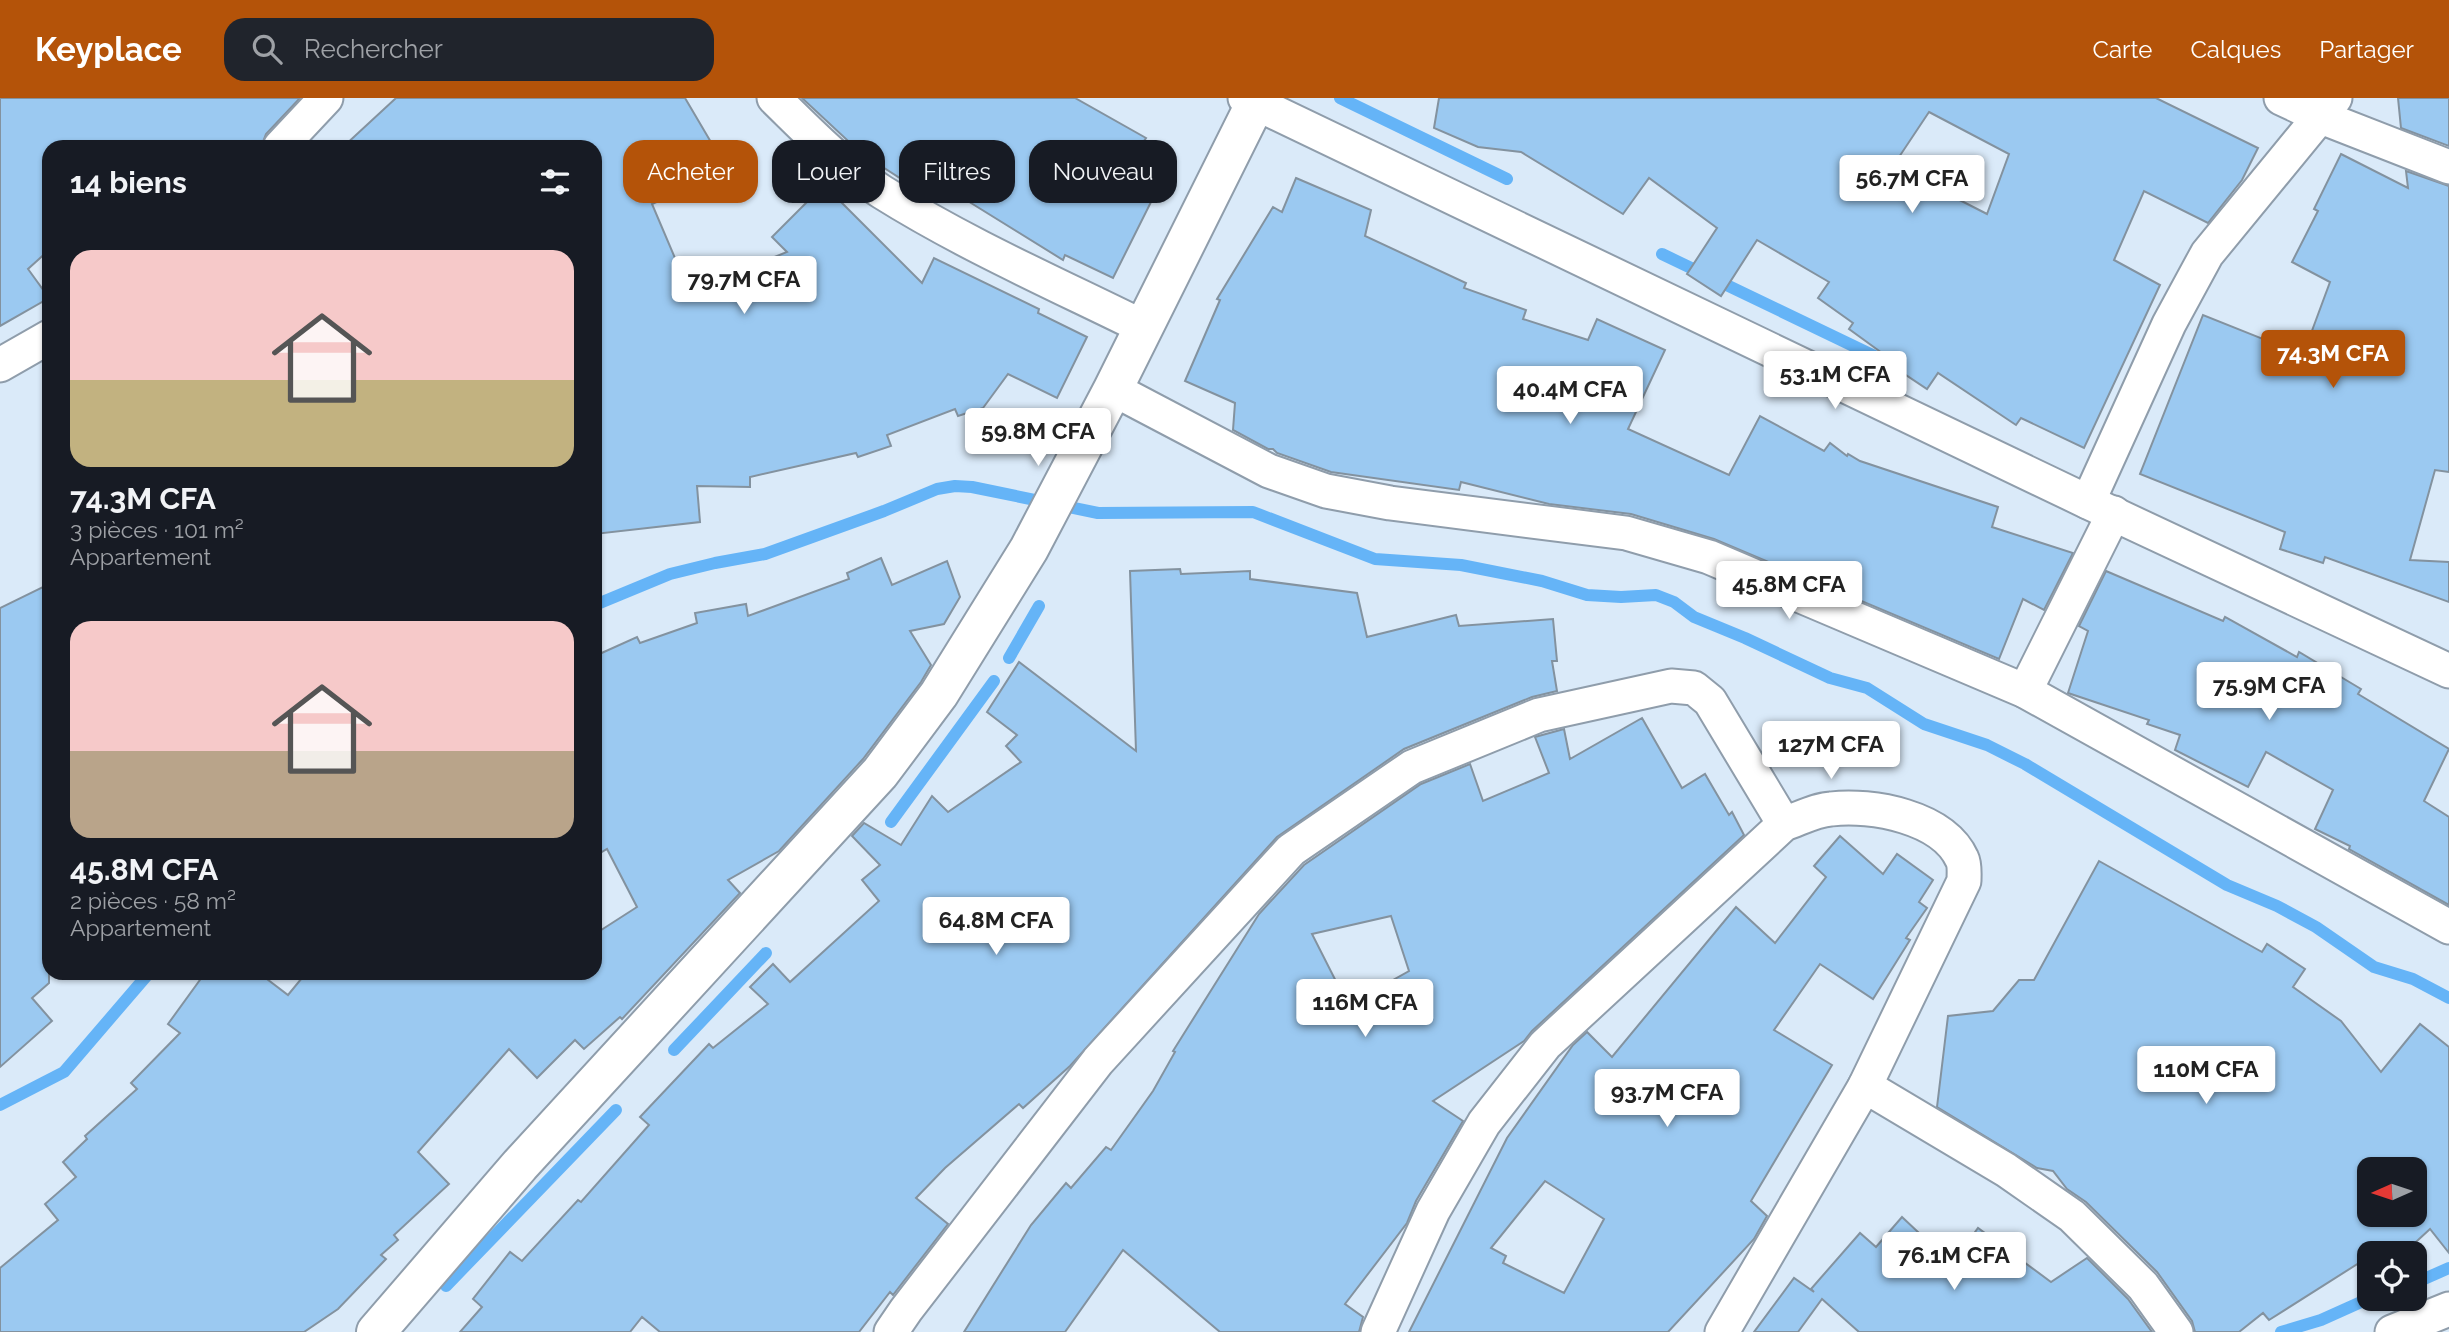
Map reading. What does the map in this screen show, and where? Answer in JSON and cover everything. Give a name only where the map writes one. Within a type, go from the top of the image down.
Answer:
[{"type":"street","points":[[287,140],[326,98]]},
{"type":"street","points":[[774,98],[831,155],[881,191],[946,229],[1143,327]]},
{"type":"street","points":[[2281,98],[2328,107],[2449,167]]},
{"type":"street","points":[[376,1332],[520,1165],[880,774],[939,694],[1029,549],[1106,402],[1254,100],[2101,508],[2449,671]]},
{"type":"street","points":[[2025,691],[2101,508],[2169,324],[2207,254],[2328,107]]},
{"type":"street","points":[[0,365],[42,341]]},
{"type":"street","points":[[1106,402],[1269,471],[1326,491],[1390,503],[1626,533],[1709,557],[2025,691],[2449,927]]},
{"type":"street","points":[[891,1332],[1098,1061],[1291,850],[1412,767],[1539,715],[1671,686],[1693,688],[1710,701],[1784,824]]},
{"type":"street","points":[[1378,1332],[1433,1211],[1484,1123],[1538,1055],[1585,1008],[1784,824],[1828,809],[1871,808],[1913,818],[1950,842],[1963,861],[1964,881],[1865,1086],[1722,1332]]},
{"type":"street","points":[[1865,1086],[2006,1170],[2072,1216],[2143,1286],[2176,1332]]},
{"type":"street","points":[[2392,1332],[2449,1309]]},
{"type":"building","points":[[0,98],[300,98],[266,134],[264,140],[42,140],[42,256],[28,269],[42,288],[42,302],[0,326]]},
{"type":"building","points":[[396,98],[685,98],[710,140],[623,140],[623,203],[654,203],[652,204],[689,291],[787,252],[772,237],[806,203],[842,203],[922,283],[934,258],[1039,309],[1038,313],[1087,337],[1057,398],[1008,374],[983,408],[958,416],[955,409],[887,435],[891,446],[858,457],[856,453],[750,477],[750,487],[697,486],[700,522],[602,533],[602,140],[351,140]]},
{"type":"building","points":[[802,98],[1075,98],[1146,138],[1029,140],[1029,203],[1150,203],[1113,278],[1065,255],[1063,260],[971,203],[1015,203],[1015,140],[899,140],[899,177],[885,168],[885,140],[847,140]]},
{"type":"building","points":[[1439,98],[2156,98],[2258,148],[2242,180],[2208,223],[2144,191],[2114,260],[2160,285],[2084,448],[2021,418],[2016,425],[1938,373],[1927,389],[1897,369],[1900,366],[1849,329],[1853,323],[1818,298],[1829,282],[1757,240],[1721,296],[1687,274],[1717,228],[1649,178],[1623,214],[1521,152],[1478,147],[1434,128]],"holes":[[[1929,112],[2009,154],[1987,214],[1893,166]]]},
{"type":"building","points":[[2398,98],[2449,98],[2449,146],[2401,128]]},
{"type":"building","points":[[2341,154],[2408,188],[2406,171],[2449,186],[2449,472],[2435,470],[2410,560],[2449,562],[2449,602],[2325,557],[2323,563],[2280,549],[2285,532],[2140,474],[2203,315],[2303,355],[2330,282],[2292,262],[2318,211],[2314,209]]},
{"type":"building","points":[[1296,178],[1371,210],[1365,236],[1466,283],[1464,288],[1526,310],[1523,319],[1588,340],[1597,319],[1665,350],[1628,429],[1729,475],[1760,416],[1824,451],[1830,443],[1847,456],[1848,454],[1860,461],[1998,507],[1992,527],[2073,553],[2044,610],[2023,599],[1999,659],[1714,539],[1631,514],[1549,504],[1461,482],[1459,490],[1331,472],[1277,453],[1233,430],[1235,403],[1185,381],[1220,300],[1217,299],[1273,207],[1282,212]]},
{"type":"building","points":[[881,558],[892,585],[947,561],[960,597],[944,624],[910,631],[931,665],[921,682],[863,759],[779,851],[728,880],[740,893],[622,1019],[620,1017],[584,1049],[575,1040],[537,1078],[509,1049],[418,1152],[449,1184],[394,1235],[398,1240],[381,1255],[386,1259],[338,1309],[304,1332],[0,1332],[0,1268],[58,1220],[45,1204],[76,1177],[63,1162],[87,1139],[85,1136],[137,1089],[131,1083],[180,1033],[168,1024],[200,980],[268,980],[288,995],[300,980],[602,980],[602,930],[637,907],[607,849],[602,852],[602,653],[637,637],[640,643],[697,623],[695,613],[746,604],[748,616],[849,579],[847,573]]},
{"type":"building","points":[[1180,569],[1181,574],[1250,571],[1250,579],[1357,593],[1367,637],[1456,615],[1459,626],[1553,619],[1557,661],[1552,661],[1557,691],[1532,697],[1404,749],[1277,837],[1070,1066],[1023,1108],[1019,1104],[945,1168],[916,1198],[948,1224],[893,1295],[890,1292],[859,1332],[660,1332],[642,1317],[630,1332],[460,1332],[482,1307],[473,1299],[510,1252],[522,1261],[578,1200],[581,1202],[649,1125],[640,1117],[709,1044],[713,1048],[768,1004],[750,987],[773,964],[790,982],[879,901],[862,880],[880,865],[852,836],[864,823],[901,845],[932,796],[948,812],[1021,762],[1006,746],[1017,735],[987,712],[1019,662],[1136,751],[1130,571]]},
{"type":"building","points":[[2106,571],[2223,621],[2225,617],[2297,657],[2299,652],[2361,689],[2358,694],[2449,749],[2424,801],[2449,817],[2449,905],[2349,849],[2350,846],[2315,829],[2333,790],[2266,752],[2248,787],[2175,750],[2180,735],[2147,724],[2149,720],[2068,693],[2088,631],[2079,626]]},
{"type":"building","points":[[42,587],[42,980],[49,980],[49,983],[32,998],[52,1021],[0,1067],[0,608]]},
{"type":"building","points":[[1642,718],[1682,788],[1705,774],[1729,815],[1732,812],[1744,835],[1524,1041],[1433,1101],[1463,1121],[1416,1201],[1407,1223],[1345,1304],[1363,1317],[1359,1332],[1220,1332],[1123,1250],[1065,1332],[964,1332],[1031,1225],[1066,1183],[1071,1188],[1106,1147],[1111,1150],[1153,1091],[1175,1052],[1173,1051],[1259,914],[1304,865],[1421,784],[1470,764],[1483,801],[1549,773],[1535,737],[1564,729],[1570,759]],"holes":[[[1391,916],[1409,971],[1348,1005],[1312,934]]]},
{"type":"building","points":[[1840,836],[1883,874],[1897,854],[1933,880],[1919,902],[1927,908],[1906,938],[1910,940],[1873,999],[1820,964],[1774,1030],[1832,1065],[1751,1201],[1767,1216],[1754,1239],[1668,1332],[1409,1332],[1507,1138],[1573,1045],[1587,1032],[1612,1057],[1736,907],[1775,943],[1826,877],[1814,866]],"holes":[[[1545,1181],[1604,1219],[1564,1293],[1503,1263],[1506,1256],[1491,1248]]]},
{"type":"building","points":[[2099,861],[2262,952],[2267,944],[2305,969],[2293,987],[2341,1021],[2381,1072],[2420,1024],[2449,1047],[2449,1253],[2430,1229],[2417,1241],[2357,1241],[2357,1264],[2269,1320],[2263,1313],[2239,1332],[2195,1332],[2192,1321],[2157,1272],[2086,1202],[2067,1189],[2053,1171],[2037,1168],[1937,1107],[1948,1016],[1993,1011],[2019,980],[2034,980]]},
{"type":"building","points":[[1902,1217],[1952,1264],[1978,1228],[2051,1282],[2087,1258],[2128,1299],[2152,1332],[1859,1332],[1822,1299],[1798,1332],[1754,1332],[1794,1278],[1814,1292],[1811,1289],[1860,1233],[1876,1247]]},
{"type":"waterway","points":[[1340,98],[1507,179]]},
{"type":"waterway","points":[[1662,254],[1893,365]]},
{"type":"waterway","points":[[602,602],[670,574],[765,554],[937,489],[955,486],[972,487],[1098,513],[1253,512],[1375,559],[1461,565],[1542,581],[1587,595],[1656,595],[1674,602],[1694,617],[1830,678],[1867,688],[1924,724],[1987,745],[2025,764],[2227,885],[2277,906],[2316,927],[2374,967],[2413,979],[2449,998]]},
{"type":"waterway","points":[[1009,658],[1039,606]]},
{"type":"waterway","points":[[891,822],[994,681]]},
{"type":"waterway","points":[[674,1050],[766,953]]},
{"type":"waterway","points":[[0,1105],[64,1072],[143,980]]},
{"type":"waterway","points":[[446,1286],[616,1110]]},
{"type":"waterway","points":[[2427,1278],[2449,1268]]},
{"type":"waterway","points":[[2281,1332],[2321,1320],[2357,1304]]}]
